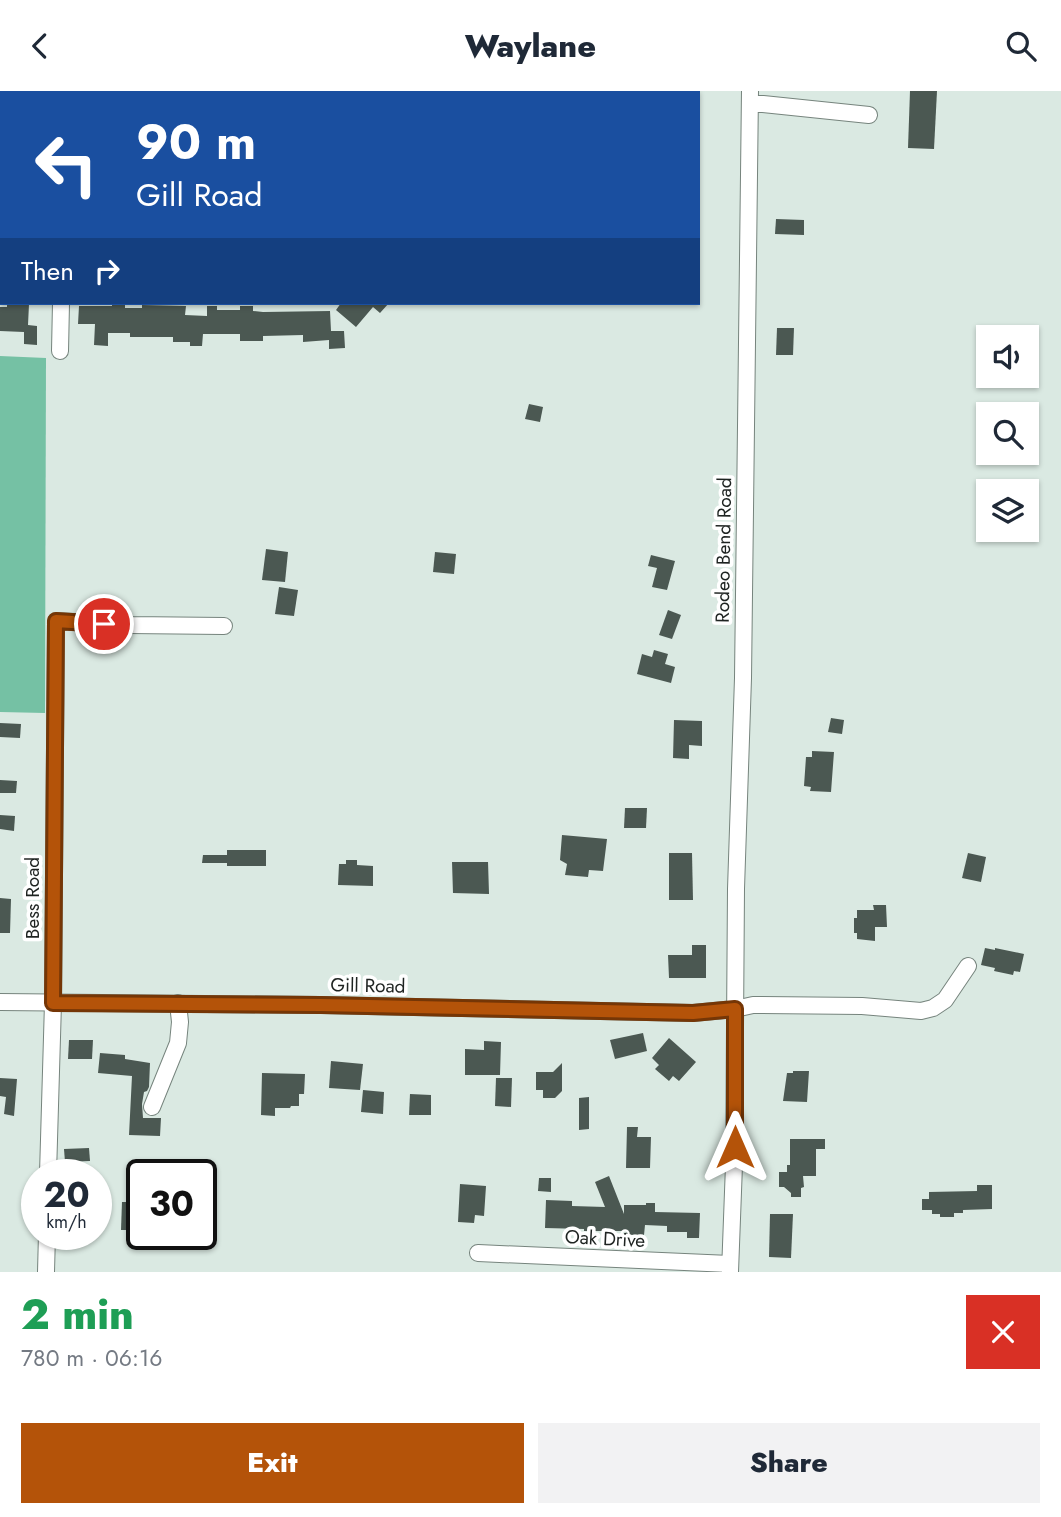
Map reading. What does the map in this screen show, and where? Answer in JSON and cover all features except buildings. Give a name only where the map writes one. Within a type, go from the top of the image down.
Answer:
[{"type":"street","points":[[750,98],[869,115]]},
{"type":"street","name":"Rodeo Bend Road","points":[[730,1268],[734,1165],[736,878],[743,678],[750,98]]},
{"type":"street","points":[[60,351],[61,305]]},
{"type":"street","name":"Bess Road","points":[[48,1159],[53,1003],[56,621],[224,626]]},
{"type":"street","name":"Gill Road","points":[[0,1002],[693,1013],[753,1005],[862,1006],[921,1011],[933,1008],[945,1000],[968,966]]},
{"type":"street","points":[[152,1107],[178,1043],[178,1003]]},
{"type":"street","points":[[46,1272],[47,1250]]},
{"type":"street","name":"Oak Drive","points":[[478,1253],[730,1268]]},
{"type":"green space","points":[[0,356],[46,358],[45,713],[0,712]]},
{"type":"route","points":[[104,624],[56,621],[53,1003],[321,1005],[693,1013],[735,1009],[735,1147]]}]
